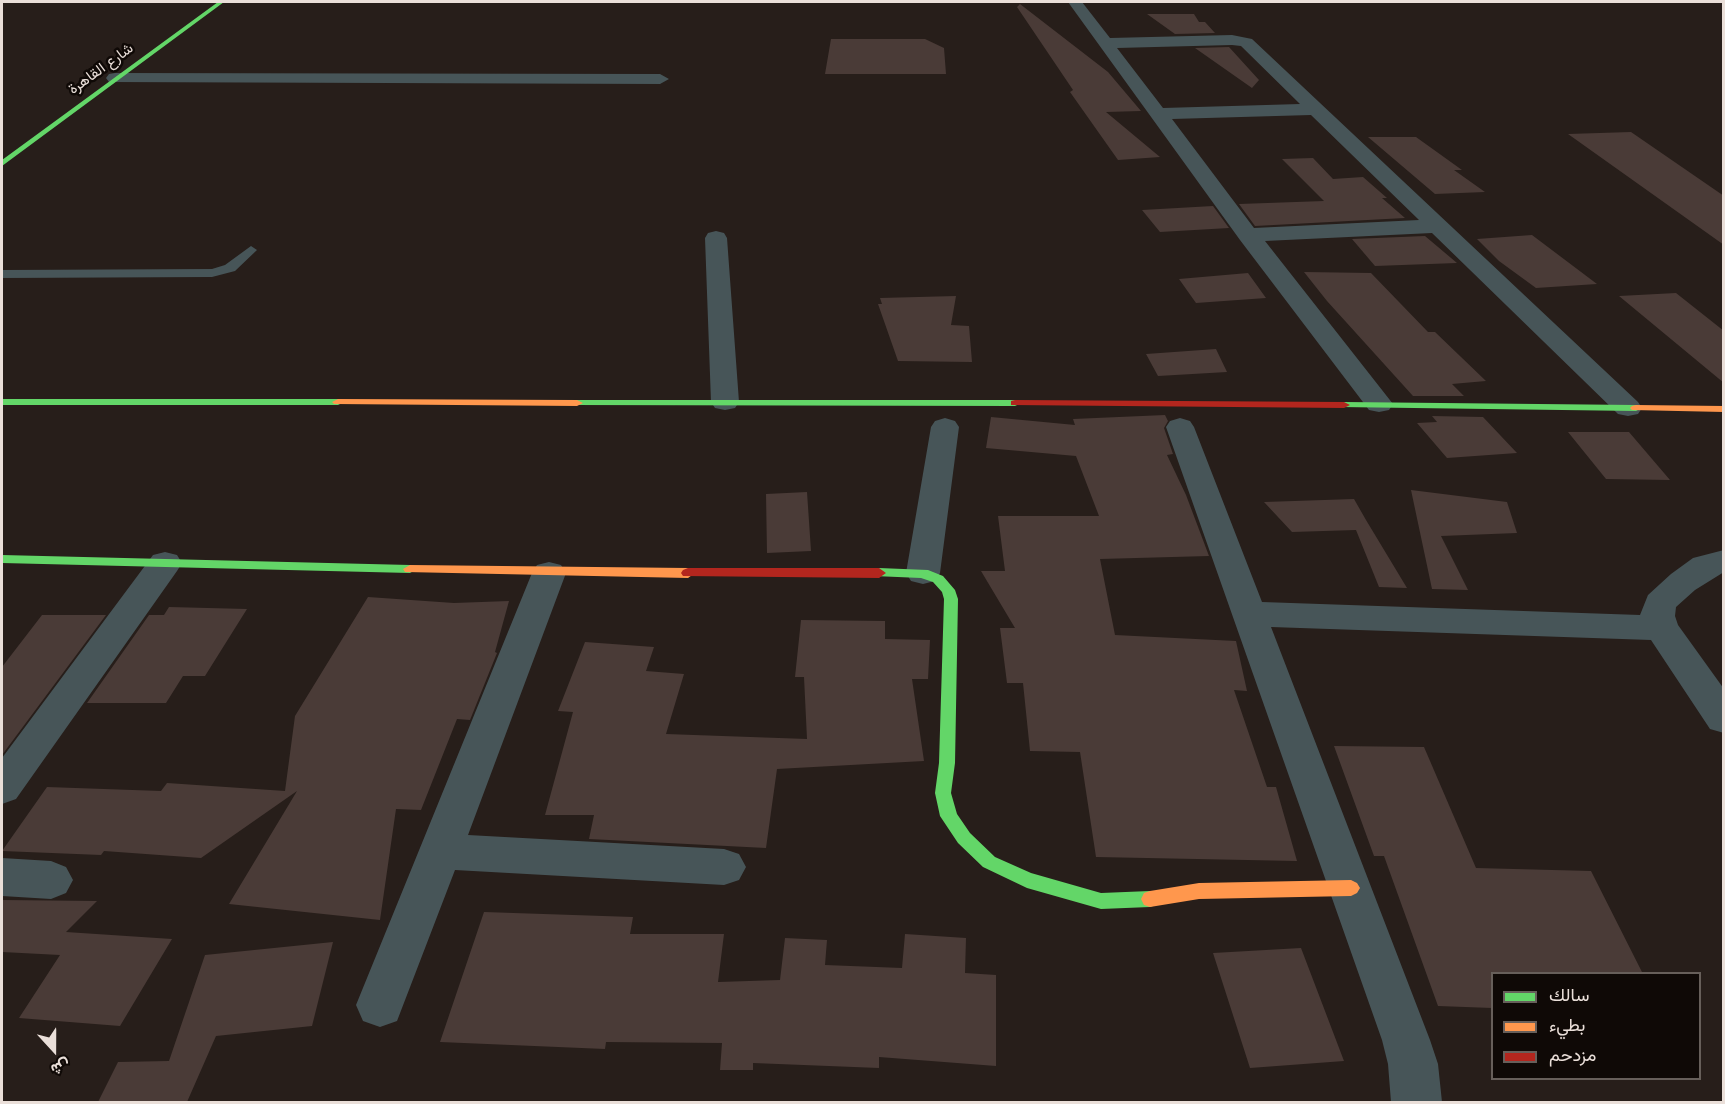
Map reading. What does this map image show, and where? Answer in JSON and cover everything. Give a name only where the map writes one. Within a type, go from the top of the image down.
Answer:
[{"type":"street","name":"شارع القاهرة","points":[[2,164],[221,2]]},
{"type":"street","points":[[1075,2],[1248,235],[1379,404]]},
{"type":"street","points":[[1106,43],[1243,41],[1628,408]]},
{"type":"street","points":[[116,78],[660,79]]},
{"type":"street","points":[[1158,114],[1316,109]]},
{"type":"street","points":[[1248,235],[1439,226]]},
{"type":"street","points":[[716,238],[725,402]]},
{"type":"street","points":[[2,402],[1379,404],[1724,409]]},
{"type":"street","points":[[923,573],[945,427]]},
{"type":"street","points":[[1180,427],[1251,614],[1406,1040],[1413,1064],[1417,1102]]},
{"type":"street","points":[[2,559],[549,573],[923,573],[938,579],[948,590],[951,599],[947,763],[943,793],[949,816],[964,838],[989,862],[1027,880],[1101,901],[1141,900],[1199,891],[1351,888]]},
{"type":"street","points":[[1724,561],[1705,566],[1660,603],[1657,616],[1661,628],[1724,719]]},
{"type":"street","points":[[2,788],[165,563]]},
{"type":"street","points":[[380,1005],[549,573]]},
{"type":"street","points":[[1251,614],[1661,628]]},
{"type":"street","points":[[440,851],[724,867]]},
{"type":"street","points":[[2,878],[51,880]]},
{"type":"lane","points":[[2,274],[212,273],[230,268],[250,250]]},
{"type":"building","points":[[1020,4],[1108,72],[1141,111],[1106,112],[1160,157],[1118,160],[1070,92],[1073,90],[1017,7]]},
{"type":"building","points":[[1147,14],[1194,14],[1199,22],[1205,22],[1215,33],[1175,34]]},
{"type":"building","points":[[831,39],[925,39],[944,48],[946,74],[825,74]]},
{"type":"building","points":[[1229,47],[1259,80],[1252,88],[1195,48]]},
{"type":"building","points":[[1631,132],[1724,196],[1724,245],[1568,134]]},
{"type":"building","points":[[1368,137],[1416,137],[1462,170],[1454,170],[1485,192],[1435,194]]},
{"type":"building","points":[[1313,158],[1333,179],[1363,177],[1405,218],[1255,226],[1239,204],[1324,201],[1282,159]]},
{"type":"building","points":[[1213,206],[1229,228],[1160,232],[1142,210]]},
{"type":"building","points":[[1532,235],[1597,284],[1536,288],[1499,261],[1477,239]]},
{"type":"building","points":[[1425,236],[1457,263],[1375,266],[1352,239]]},
{"type":"building","points":[[1304,272],[1371,273],[1428,332],[1435,332],[1486,381],[1452,384],[1464,396],[1413,396],[1327,301]]},
{"type":"building","points":[[1248,273],[1266,298],[1196,303],[1179,279]]},
{"type":"building","points":[[1676,293],[1724,331],[1724,383],[1619,296]]},
{"type":"building","points":[[956,296],[951,325],[969,326],[972,362],[898,361],[878,304],[882,304],[880,298]]},
{"type":"building","points":[[1216,349],[1227,372],[1158,376],[1146,354]]},
{"type":"building","points":[[1165,415],[1168,421],[1164,428],[1173,454],[1167,455],[1186,495],[1209,556],[1100,559],[1115,635],[1236,641],[1247,691],[1234,690],[1267,787],[1276,787],[1297,861],[1096,857],[1080,752],[1030,751],[1023,683],[1007,683],[1000,628],[1015,628],[981,571],[1005,571],[998,516],[1099,516],[1076,456],[986,448],[991,417],[1075,425],[1073,419]]},
{"type":"building","points":[[1432,416],[1483,417],[1517,453],[1447,458],[1417,423],[1437,422]]},
{"type":"building","points":[[1568,432],[1629,432],[1670,480],[1606,479]]},
{"type":"building","points":[[1411,490],[1507,502],[1517,533],[1441,536],[1468,590],[1432,589]]},
{"type":"building","points":[[807,492],[811,551],[767,553],[766,494]]},
{"type":"building","points":[[1354,499],[1407,588],[1379,587],[1356,530],[1292,532],[1264,502]]},
{"type":"building","points":[[368,597],[454,603],[509,601],[495,652],[497,653],[470,720],[457,719],[421,810],[396,809],[380,920],[229,904],[297,791],[201,858],[104,851],[101,855],[2,851],[47,787],[161,791],[167,783],[285,791],[295,716]]},
{"type":"building","points":[[169,607],[247,609],[205,676],[183,676],[166,703],[87,703],[149,615],[164,615]]},
{"type":"building","points":[[42,615],[106,615],[2,755],[2,667]]},
{"type":"building","points":[[801,620],[885,621],[885,639],[930,640],[928,679],[912,679],[924,761],[777,769],[766,848],[589,839],[594,815],[545,815],[573,712],[558,711],[585,642],[654,647],[646,671],[684,674],[666,734],[807,739],[804,677],[795,677]]},
{"type":"building","points":[[1334,746],[1424,747],[1476,868],[1591,871],[1642,972],[1491,972],[1491,1008],[1438,1006],[1384,856],[1374,856]]},
{"type":"building","points":[[2,900],[97,901],[66,932],[172,939],[120,1026],[19,1018],[60,955],[2,952]]},
{"type":"building","points":[[484,912],[633,917],[630,934],[724,934],[718,982],[780,980],[785,938],[827,940],[825,965],[902,968],[905,934],[966,938],[965,973],[996,975],[996,1066],[879,1057],[879,1068],[753,1063],[753,1070],[720,1070],[722,1043],[606,1042],[605,1049],[440,1042]]},
{"type":"building","points":[[333,942],[312,1026],[216,1036],[187,1102],[98,1102],[118,1062],[169,1061],[205,955]]},
{"type":"building","points":[[1301,948],[1344,1061],[1250,1068],[1213,953]]},
{"type":"traffic: fast","points":[[2,164],[221,2]]},
{"type":"traffic: fast","points":[[2,402],[338,402]]},
{"type":"traffic: fast","points":[[577,403],[1015,403]]},
{"type":"traffic: fast","points":[[1344,405],[1636,408]]},
{"type":"traffic: fast","points":[[2,559],[410,569]]},
{"type":"traffic: fast","points":[[879,573],[923,573],[938,579],[948,590],[951,599],[947,763],[943,793],[949,816],[964,838],[989,862],[1027,880],[1101,901],[1150,899]]},
{"type":"traffic: slow","points":[[338,402],[577,403]]},
{"type":"traffic: slow","points":[[1636,408],[1724,409]]},
{"type":"traffic: slow","points":[[410,569],[688,573]]},
{"type":"traffic: slow","points":[[1150,899],[1199,891],[1351,888]]},
{"type":"traffic: jam","points":[[1015,403],[1344,405]]},
{"type":"traffic: jam","points":[[688,573],[879,573]]}]
